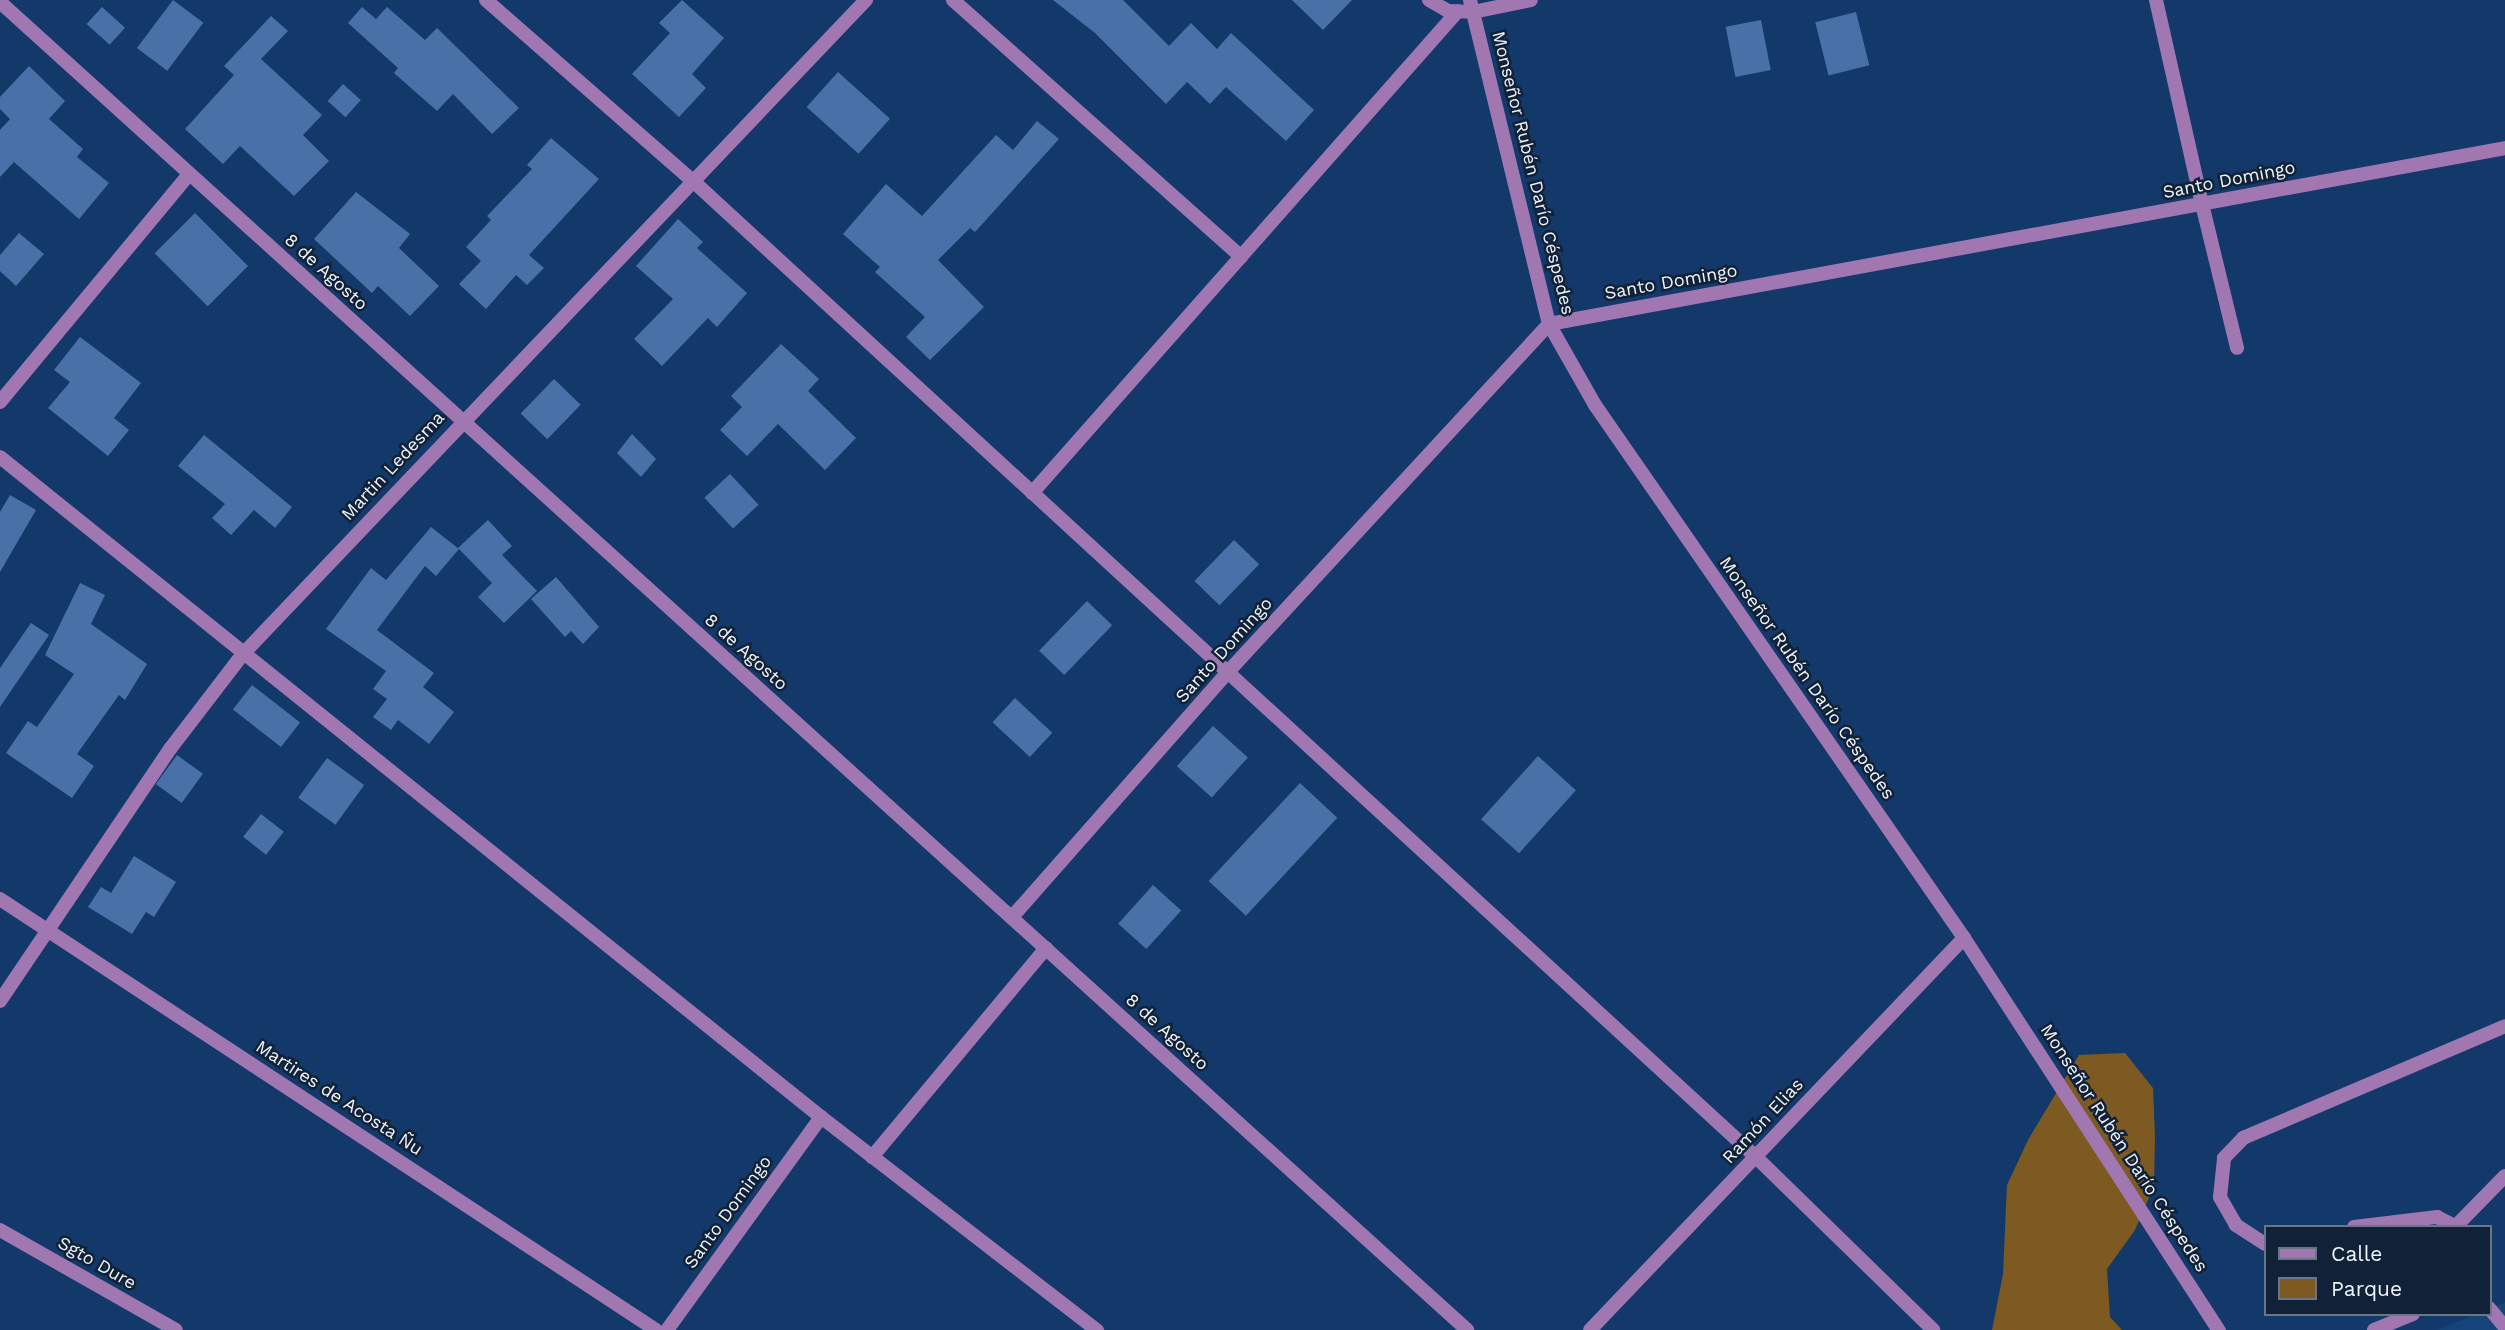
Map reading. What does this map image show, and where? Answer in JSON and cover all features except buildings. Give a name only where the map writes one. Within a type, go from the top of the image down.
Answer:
[{"type":"street","points":[[485,0],[693,181],[1756,1157],[1933,1330]]},
{"type":"street","name":"Martin Ledesma","points":[[0,1001],[170,749],[242,655],[866,0]]},
{"type":"street","points":[[953,0],[1241,257]]},
{"type":"street","points":[[1429,0],[1467,8],[1531,0]]},
{"type":"street","points":[[2157,0],[2236,348]]},
{"type":"street","name":"8 de Agosto","points":[[0,2],[1467,1330]]},
{"type":"street","points":[[1032,493],[1467,8]]},
{"type":"street","name":"Monseñor Rubén Darío Céspedes","points":[[1467,8],[1549,324],[1595,405],[1964,938],[2219,1330]]},
{"type":"street","name":"Santo Domingo","points":[[1012,917],[1227,673],[1549,324],[2505,148]]},
{"type":"street","points":[[0,402],[189,174]]},
{"type":"street","points":[[0,457],[242,655],[821,1117],[1097,1330]]},
{"type":"street","name":"Martires de Acosta Ñu","points":[[0,899],[656,1330]]},
{"type":"street","name":"Ramón Elias","points":[[1590,1330],[1964,938]]},
{"type":"street","points":[[872,1157],[1046,948]]},
{"type":"street","points":[[2264,1243],[2236,1226],[2220,1197],[2224,1158],[2243,1138],[2505,1026]]},
{"type":"street","name":"Santo Domingo","points":[[667,1330],[821,1117]]},
{"type":"street","points":[[2458,1225],[2505,1176]]},
{"type":"street","points":[[2371,1225],[2437,1217],[2455,1225]]},
{"type":"street","name":"Sgto Dure","points":[[0,1230],[176,1330]]},
{"type":"street","points":[[2491,1310],[2505,1327]]},
{"type":"street","points":[[2374,1330],[2408,1316]]},
{"type":"shaded area","points":[[2505,1302],[2505,1330],[2438,1330],[2471,1316],[2491,1316],[2491,1308]]},
{"type":"green space","points":[[2125,1053],[2153,1088],[2155,1136],[2154,1186],[2135,1230],[2107,1269],[2110,1317],[2122,1330],[1992,1330],[2003,1274],[2007,1185],[2028,1140],[2079,1055]]}]
